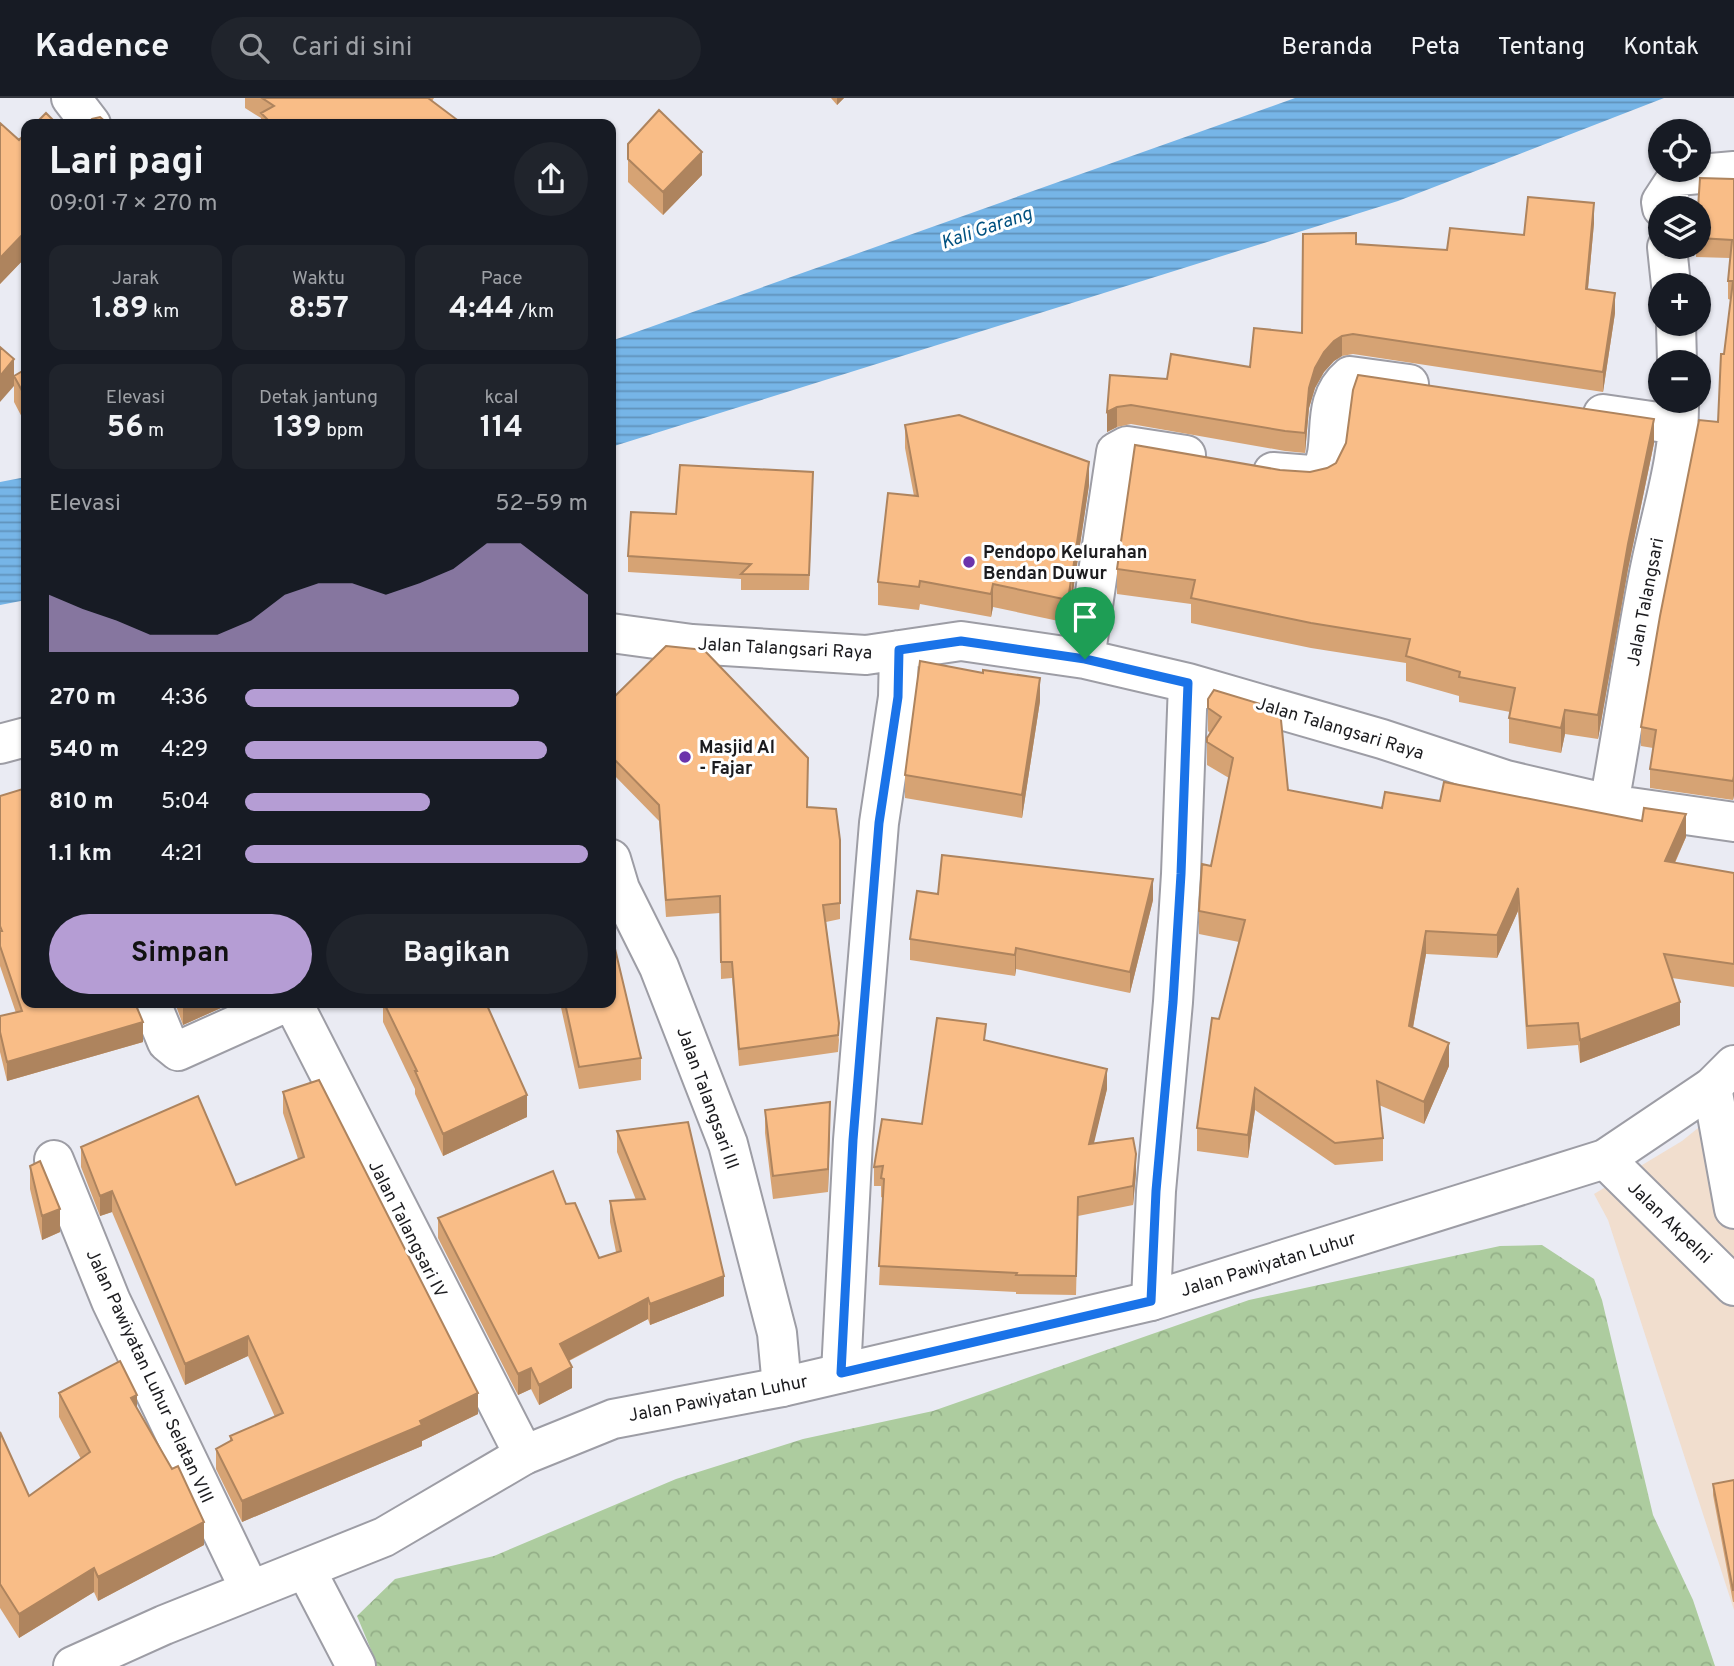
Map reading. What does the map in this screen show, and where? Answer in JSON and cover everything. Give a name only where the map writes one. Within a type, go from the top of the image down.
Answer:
[{"type":"street","points":[[71,98],[87,119]]},
{"type":"street","points":[[1666,196],[1678,176],[1734,172]]},
{"type":"street","points":[[1085,659],[1116,452],[1127,446],[1282,473],[1311,475],[1321,472],[1326,462],[1328,424],[1338,386],[1350,376],[1439,388]]},
{"type":"street","points":[[1573,409],[1648,412]]},
{"type":"street","name":"Jalan Talangsari","points":[[1609,804],[1649,572],[1671,475],[1679,413]]},
{"type":"street","name":"Jalan Talangsari Raya","points":[[616,633],[692,644],[801,652],[882,653],[961,641],[1085,659],[1188,683],[1506,780],[1609,804],[1734,822]]},
{"type":"street","points":[[815,1379],[853,1140],[879,823],[898,697],[882,653]]},
{"type":"street","points":[[1151,1301],[1156,1191],[1181,874],[1188,683]]},
{"type":"street","points":[[0,744],[21,738]]},
{"type":"street","name":"Jalan Talangsari III","points":[[616,876],[659,967],[728,1144],[777,1333],[815,1379]]},
{"type":"street","points":[[153,1008],[167,1042],[178,1051],[274,1008]]},
{"type":"street","name":"Jalan Talangsari IV","points":[[296,1008],[524,1455]]},
{"type":"street","points":[[1723,1076],[1734,1209]]},
{"type":"street","name":"Jalan Pawiyatan Luhur","points":[[74,1666],[164,1625],[384,1537],[524,1455],[613,1419],[815,1379],[1151,1301],[1605,1159],[1723,1076]]},
{"type":"street","name":"Jalan Akpelni","points":[[1605,1159],[1734,1286]]},
{"type":"street","name":"Jalan Pawiyatan Luhur Selatan VIII","points":[[54,1160],[111,1301],[250,1590]]},
{"type":"street","points":[[306,1570],[356,1666]]},
{"type":"shaded area","points":[[1734,1099],[1734,1610],[1608,1220],[1594,1194],[1682,1141]]},
{"type":"green space","points":[[1542,1245],[1594,1279],[1602,1300],[1653,1515],[1693,1600],[1715,1666],[372,1666],[374,1657],[357,1616],[395,1579],[494,1556],[676,1479],[803,1439],[933,1411],[1249,1300],[1500,1246]]},
{"type":"water","name":"Kali Garang","points":[[1295,98],[1664,98],[1398,201],[616,445],[616,339]]},
{"type":"water","points":[[21,478],[21,601],[0,605],[0,482]]},
{"type":"building","points":[[262,98],[428,98],[456,119],[267,119],[261,113],[274,106]]},
{"type":"building","points":[[659,110],[702,152],[663,192],[628,159],[628,144]]},
{"type":"building","points":[[46,113],[52,119],[40,119]]},
{"type":"building","points":[[0,123],[19,140],[21,138],[21,236],[0,258]]},
{"type":"building","points":[[1711,178],[1734,179],[1733,781],[1650,769],[1656,730],[1641,727],[1699,420],[1718,422],[1721,354],[1724,354],[1733,281],[1728,281],[1732,240],[1711,239],[1711,196],[1699,196],[1700,182],[1711,182]]},
{"type":"building","points":[[1528,197],[1594,203],[1586,289],[1615,293],[1603,372],[1353,334],[1334,341],[1315,368],[1309,388],[1305,433],[1131,405],[1107,412],[1110,375],[1167,379],[1171,354],[1250,367],[1254,328],[1302,333],[1303,234],[1356,233],[1356,244],[1447,250],[1450,228],[1524,235]]},
{"type":"building","points":[[0,347],[14,359],[0,376]]},
{"type":"building","points":[[21,372],[21,389],[14,376]]},
{"type":"building","points":[[1358,375],[1654,419],[1628,544],[1598,715],[1565,710],[1561,728],[1509,718],[1515,688],[1459,677],[1460,672],[1406,656],[1410,639],[1311,623],[1191,598],[1195,580],[1117,569],[1135,445],[1280,470],[1310,472],[1327,468],[1336,463],[1346,443],[1353,390]]},
{"type":"building","points":[[959,415],[1089,462],[1072,576],[1060,573],[1071,580],[1068,600],[993,584],[991,594],[920,581],[919,587],[878,582],[888,493],[918,496],[905,425]]},
{"type":"building","points":[[680,465],[813,472],[809,575],[741,574],[751,564],[628,556],[631,512],[676,514]]},
{"type":"building","points":[[666,646],[704,650],[808,758],[807,807],[836,809],[840,840],[840,903],[823,905],[839,1023],[838,1035],[739,1049],[732,962],[721,962],[720,896],[666,900],[659,805],[616,761],[616,695]]},
{"type":"building","points":[[920,661],[983,673],[983,670],[1040,678],[1022,795],[905,775]]},
{"type":"building","points":[[1214,690],[1280,710],[1288,790],[1382,808],[1385,792],[1440,801],[1444,782],[1642,821],[1644,808],[1686,814],[1665,861],[1734,873],[1734,964],[1664,954],[1680,1002],[1580,1040],[1578,1023],[1527,1026],[1518,888],[1497,935],[1426,931],[1409,1026],[1449,1043],[1424,1102],[1377,1081],[1383,1138],[1335,1143],[1255,1088],[1248,1135],[1197,1128],[1212,1018],[1219,1019],[1245,920],[1199,911],[1202,864],[1211,866],[1233,758],[1207,742],[1221,717],[1208,708],[1208,699]]},
{"type":"building","points":[[21,790],[21,1008],[137,1008],[143,1022],[7,1062],[0,1032],[0,1016],[22,1011],[0,946],[0,796]]},
{"type":"building","points":[[942,855],[1153,879],[1130,972],[1016,948],[1015,955],[910,939],[917,891],[938,894]]},
{"type":"building","points":[[616,953],[641,1058],[579,1067],[566,1008],[616,1008]]},
{"type":"building","points":[[386,1008],[488,1008],[527,1095],[443,1134]]},
{"type":"building","points":[[937,1018],[986,1024],[984,1040],[1107,1069],[1089,1144],[1133,1138],[1136,1154],[1133,1186],[1078,1197],[1076,1276],[879,1266],[884,1179],[881,1178],[883,1166],[874,1167],[882,1119],[922,1124]]},
{"type":"building","points":[[319,1080],[478,1393],[420,1421],[422,1425],[242,1501],[216,1449],[232,1440],[230,1436],[283,1413],[248,1336],[185,1364],[112,1191],[100,1196],[81,1147],[198,1096],[236,1185],[304,1157],[283,1092]]},
{"type":"building","points":[[830,1102],[828,1169],[773,1176],[765,1110]]},
{"type":"building","points":[[688,1122],[724,1276],[650,1304],[648,1298],[560,1344],[572,1367],[539,1385],[531,1368],[518,1374],[438,1218],[553,1171],[566,1204],[575,1203],[599,1258],[621,1251],[610,1201],[645,1199],[617,1131]]},
{"type":"building","points":[[40,1161],[60,1209],[42,1216],[30,1166]]},
{"type":"building","points":[[120,1361],[137,1395],[131,1398],[172,1469],[178,1466],[204,1522],[98,1577],[94,1568],[19,1614],[0,1584],[0,1432],[29,1496],[90,1452],[59,1393]]},
{"type":"building","points":[[1734,1480],[1734,1590],[1733,1590],[1713,1484]]},
{"type":"place","name":"Pendopo Kelurahan Bendan Duwur","points":[[969,562]]},
{"type":"place","name":"Masjid Al - Fajar","points":[[685,757]]},
{"type":"route","points":[[961,641],[1085,659],[1188,683],[1181,874],[1156,1191],[1151,1301],[841,1373],[853,1140],[879,823],[898,697],[899,650],[961,641]]}]
